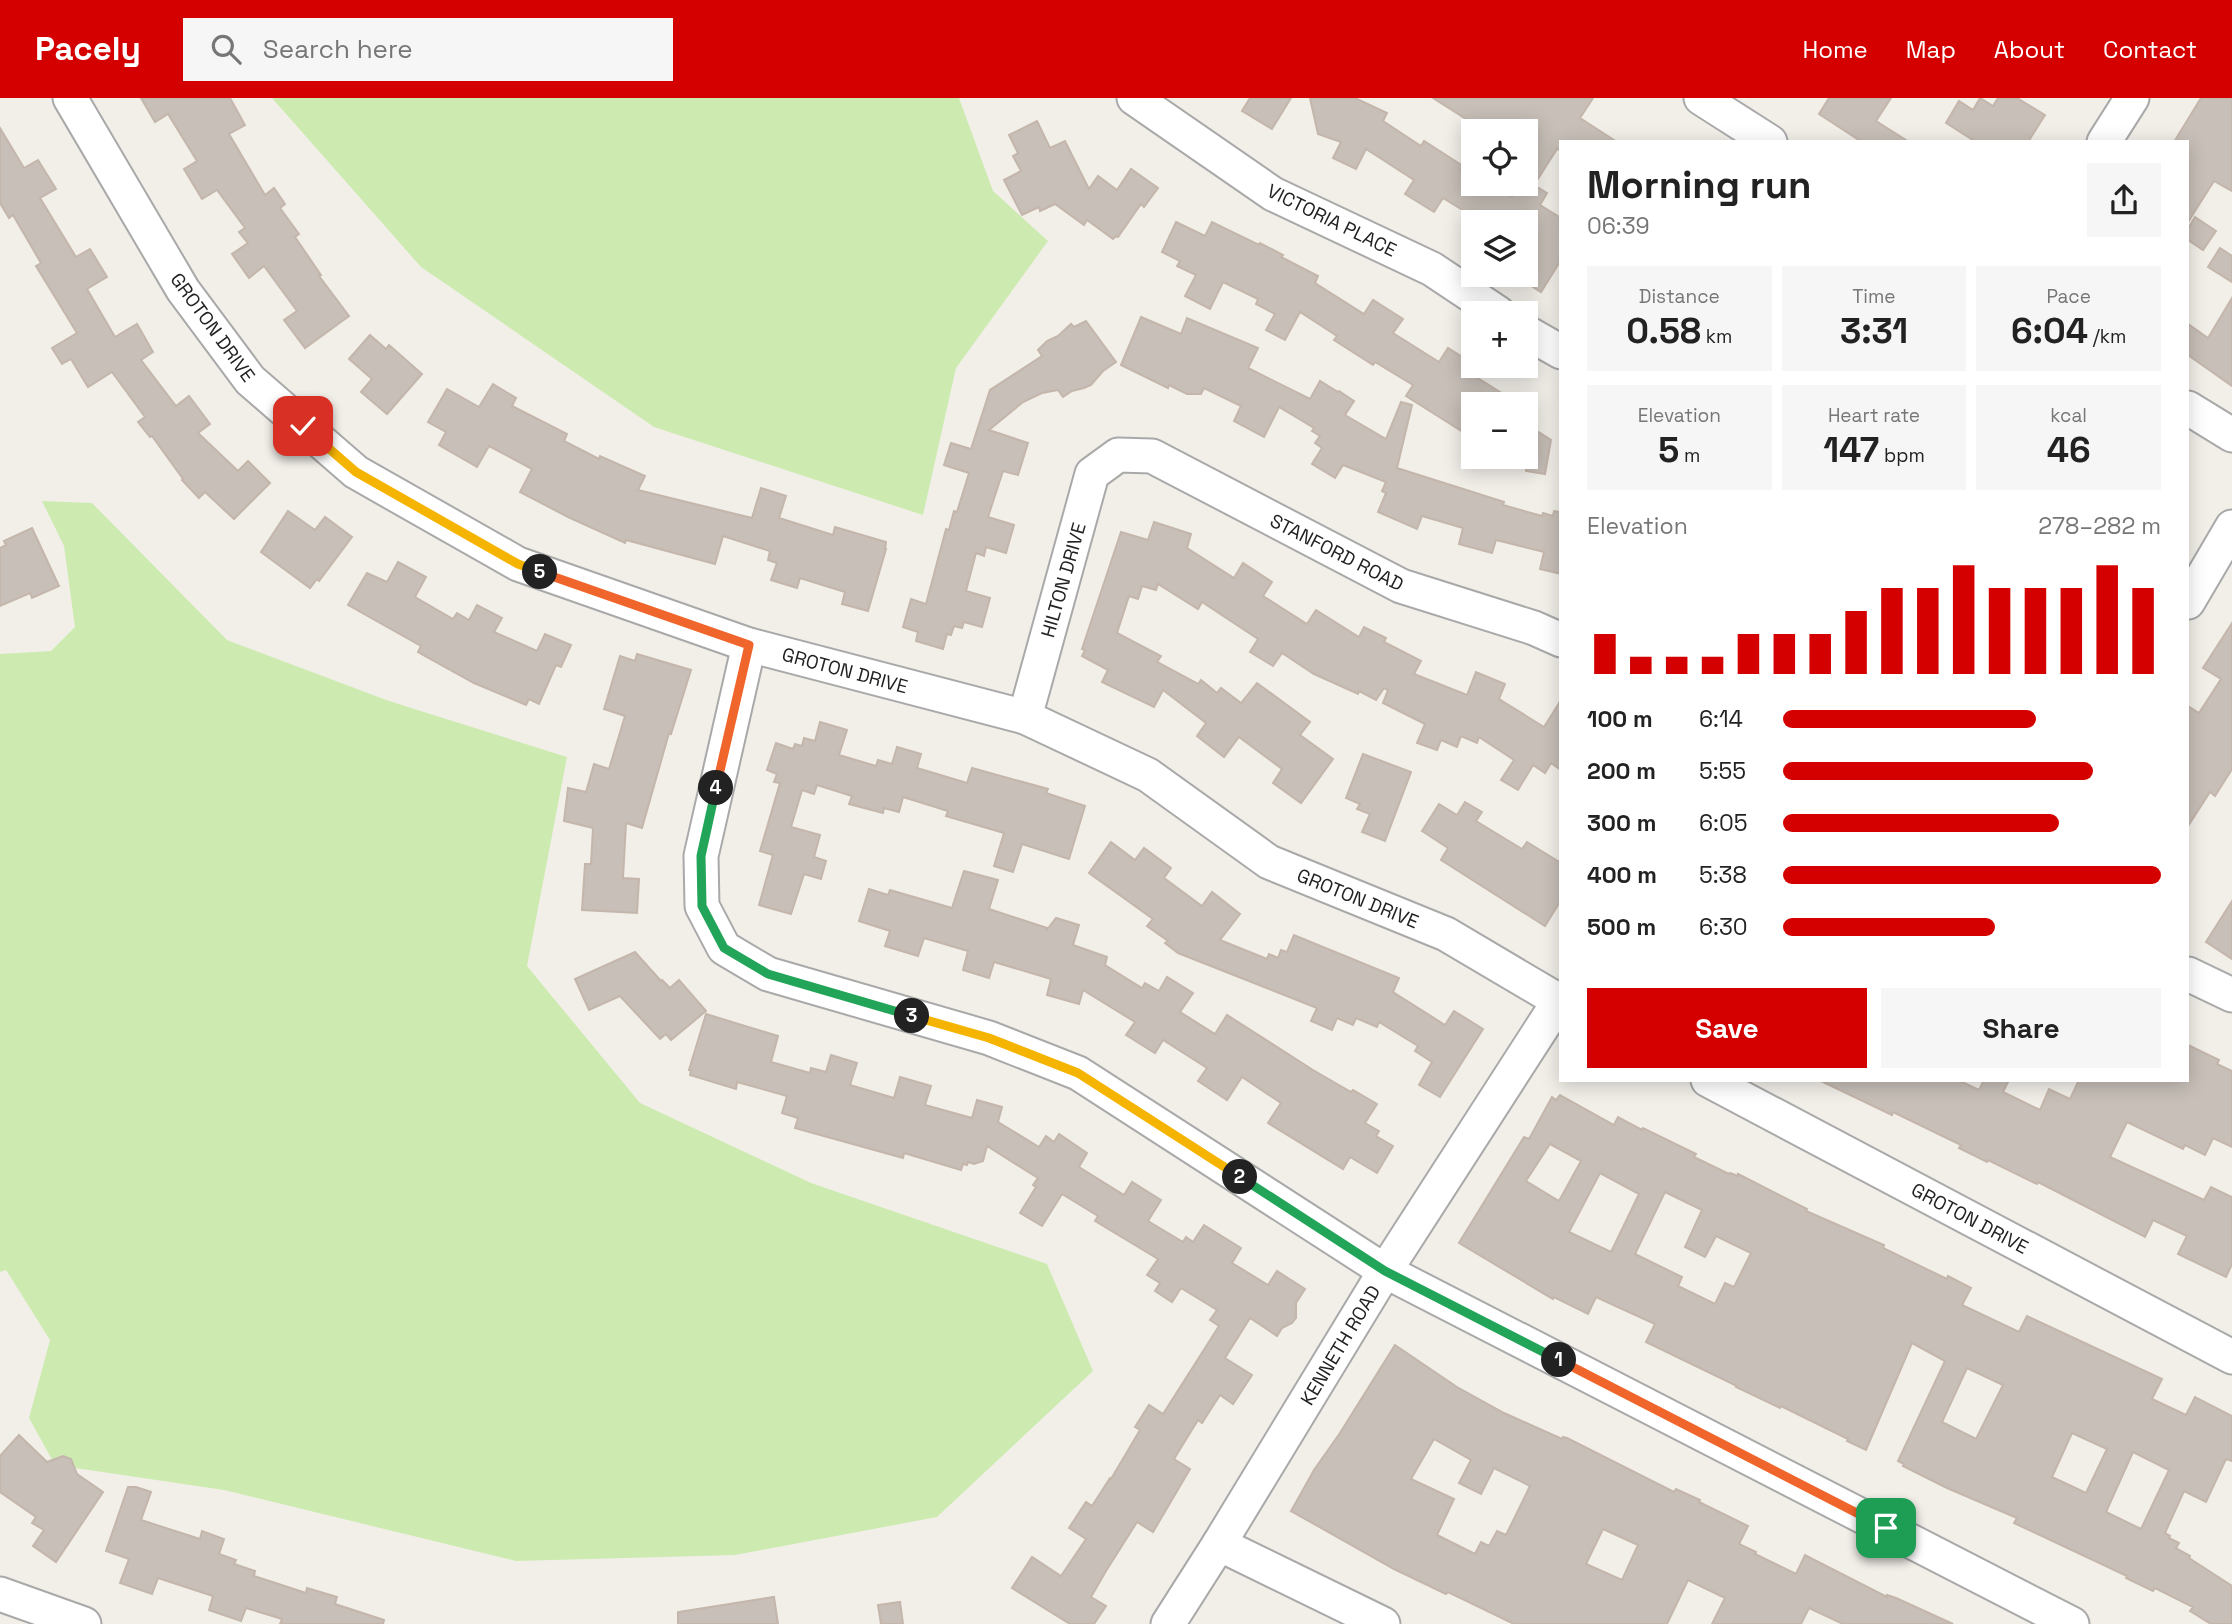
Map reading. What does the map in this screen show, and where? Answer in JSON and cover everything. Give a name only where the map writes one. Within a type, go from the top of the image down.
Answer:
[{"type":"street","name":"GROTON DRIVE","points":[[70,98],[183,290],[250,380],[356,472],[518,564],[749,645],[1025,717],[1147,775],[1269,862],[1446,934],[1559,999]]},
{"type":"street","name":"VICTORIA PLACE","points":[[1133,98],[1273,194],[1432,269],[1480,301]]},
{"type":"street","points":[[1701,98],[1767,140]]},
{"type":"street","points":[[2105,140],[2132,98]]},
{"type":"street","points":[[1538,339],[1559,351]]},
{"type":"street","points":[[2189,409],[2232,435]]},
{"type":"street","name":"STANFORD ROAD","points":[[1118,455],[1152,456],[1401,586],[1534,628],[1559,639]]},
{"type":"street","name":"HILTON DRIVE","points":[[1025,717],[1092,474],[1118,455]]},
{"type":"street","points":[[2189,599],[2232,527]]},
{"type":"street","points":[[749,645],[701,856],[702,906],[724,948],[768,974],[989,1038],[1078,1073],[1385,1271],[2072,1624]]},
{"type":"street","points":[[2189,974],[2232,995]]},
{"type":"street","name":"KENNETH ROAD","points":[[1168,1624],[1385,1271],[1559,1002]]},
{"type":"street","name":"GROTON DRIVE","points":[[1712,1082],[2232,1357]]},
{"type":"street","points":[[1219,1544],[1383,1624]]},
{"type":"street","points":[[0,1594],[84,1624]]},
{"type":"green space","points":[[272,98],[959,98],[993,191],[1048,241],[956,368],[923,515],[654,427],[421,267]]},
{"type":"green space","points":[[42,501],[92,503],[227,640],[389,701],[567,757],[527,966],[640,1103],[811,1183],[1047,1264],[1093,1371],[937,1517],[735,1555],[516,1561],[224,1490],[55,1465],[29,1418],[50,1340],[6,1270],[0,1272],[0,654],[51,651],[75,627],[64,546]]},
{"type":"building","points":[[141,98],[230,98],[245,125],[229,134],[265,195],[274,188],[285,204],[280,208],[299,234],[295,237],[321,275],[319,276],[349,316],[305,348],[284,320],[297,311],[264,266],[249,278],[232,254],[248,243],[239,232],[245,228],[217,190],[202,199],[184,169],[197,161],[168,114],[155,122]]},
{"type":"building","points":[[1250,98],[1291,98],[1272,129],[1242,111]]},
{"type":"building","points":[[1310,98],[1355,98],[1387,113],[1383,121],[1421,146],[1424,141],[1461,165],[1461,196],[1538,196],[1538,187],[1547,193],[1540,205],[1559,217],[1559,263],[1541,292],[1533,287],[1538,287],[1538,210],[1462,210],[1443,198],[1434,212],[1405,194],[1414,180],[1366,149],[1356,169],[1333,158],[1341,142],[1318,134]]},
{"type":"building","points":[[1433,98],[1593,98],[1580,118],[1614,140],[1559,140],[1559,150],[1538,179],[1538,119],[1466,119]]},
{"type":"building","points":[[1829,98],[1891,98],[1876,121],[1906,140],[1859,140],[1819,114]]},
{"type":"building","points":[[1980,98],[1993,106],[1998,98],[2017,98],[2045,115],[2029,140],[1973,140],[1946,123],[1959,101],[1973,110]]},
{"type":"building","points":[[2201,98],[2232,98],[2232,191],[2214,181],[2189,220],[2189,140],[2175,140]]},
{"type":"building","points":[[1037,121],[1050,148],[1065,141],[1089,189],[1098,176],[1117,190],[1131,169],[1158,188],[1144,207],[1141,204],[1118,237],[1113,239],[1087,220],[1084,225],[1055,204],[1040,211],[1039,207],[1022,215],[1004,180],[1021,171],[1013,156],[1018,153],[1009,135]]},
{"type":"building","points":[[0,128],[24,168],[38,160],[56,189],[40,198],[76,257],[90,249],[107,277],[87,289],[115,337],[137,324],[153,352],[141,360],[176,406],[189,396],[210,424],[198,433],[238,471],[248,461],[270,483],[234,519],[205,492],[199,498],[182,480],[152,436],[150,437],[138,422],[145,417],[112,372],[88,387],[71,359],[62,364],[52,348],[77,333],[36,266],[41,263],[13,215],[9,218],[0,203]]},
{"type":"building","points":[[2195,217],[2216,231],[2203,250],[2189,241],[2189,227]]},
{"type":"building","points":[[1176,222],[1205,236],[1212,222],[1259,245],[1260,243],[1318,276],[1315,283],[1364,314],[1373,300],[1403,319],[1393,333],[1439,362],[1448,348],[1461,356],[1461,378],[1478,378],[1500,392],[1461,392],[1461,431],[1406,396],[1413,385],[1375,362],[1373,365],[1334,340],[1337,336],[1300,312],[1285,340],[1266,330],[1275,314],[1256,304],[1258,299],[1223,282],[1210,309],[1185,296],[1196,275],[1177,266],[1180,261],[1162,252]]},
{"type":"building","points":[[2220,248],[2232,256],[2232,282],[2208,267]]},
{"type":"building","points":[[2232,298],[2232,386],[2189,356],[2189,325],[2208,338]]},
{"type":"building","points":[[1141,317],[1181,334],[1187,318],[1258,348],[1248,368],[1310,399],[1320,381],[1339,391],[1354,401],[1345,415],[1386,439],[1401,402],[1412,405],[1397,468],[1542,516],[1543,513],[1553,516],[1554,511],[1559,512],[1559,574],[1540,569],[1544,552],[1496,540],[1492,553],[1459,544],[1463,528],[1422,516],[1417,529],[1378,512],[1386,493],[1382,491],[1386,482],[1343,465],[1335,478],[1312,464],[1322,448],[1315,443],[1320,436],[1312,431],[1314,428],[1279,407],[1264,437],[1234,421],[1241,406],[1204,388],[1201,394],[1187,394],[1169,385],[1168,388],[1121,365]]},
{"type":"building","points":[[1086,321],[1116,362],[1103,371],[1091,385],[1063,397],[1058,390],[1042,393],[1023,402],[989,430],[1028,443],[1018,475],[1003,471],[988,517],[1014,525],[1006,553],[986,547],[984,556],[976,553],[966,591],[990,598],[982,627],[964,622],[962,628],[954,626],[951,635],[947,634],[943,649],[916,641],[918,632],[903,627],[911,599],[926,604],[946,529],[949,530],[954,511],[957,512],[969,473],[944,465],[951,443],[971,449],[990,390],[1042,356],[1038,350],[1047,341],[1058,336],[1071,324],[1074,327]]},
{"type":"building","points":[[370,335],[386,349],[389,345],[422,374],[387,414],[361,392],[372,379],[349,359]]},
{"type":"building","points":[[493,384],[516,398],[512,406],[567,434],[564,441],[599,459],[600,456],[645,476],[638,490],[752,518],[761,488],[786,496],[779,518],[833,535],[835,527],[886,542],[868,611],[842,604],[845,592],[800,578],[797,588],[771,580],[777,563],[768,560],[770,551],[723,536],[715,564],[626,540],[625,543],[520,492],[532,469],[489,446],[477,467],[439,445],[446,432],[428,422],[447,389],[479,407]]},
{"type":"building","points":[[1538,432],[1551,440],[1545,474],[1526,471],[1538,469]]},
{"type":"building","points":[[288,511],[315,530],[325,517],[352,537],[319,581],[317,579],[310,588],[261,552]]},
{"type":"building","points":[[1154,522],[1191,534],[1187,548],[1234,578],[1243,563],[1272,582],[1263,596],[1307,624],[1316,610],[1359,637],[1364,627],[1386,638],[1384,642],[1421,661],[1414,674],[1467,695],[1476,672],[1505,684],[1499,699],[1544,727],[1559,703],[1559,769],[1551,763],[1545,773],[1533,765],[1518,790],[1501,780],[1514,760],[1479,737],[1477,743],[1461,736],[1457,747],[1441,740],[1437,750],[1417,743],[1425,724],[1383,703],[1388,690],[1384,688],[1376,700],[1359,691],[1358,694],[1314,674],[1282,653],[1273,666],[1250,652],[1258,639],[1202,602],[1198,609],[1158,584],[1156,590],[1142,586],[1138,599],[1129,596],[1117,633],[1161,656],[1157,662],[1198,684],[1201,680],[1217,693],[1221,688],[1241,703],[1257,683],[1310,722],[1300,735],[1333,759],[1301,803],[1273,783],[1282,769],[1239,737],[1224,757],[1197,736],[1206,723],[1163,690],[1154,707],[1102,682],[1108,670],[1082,656],[1085,650],[1082,649],[1121,532],[1148,540]]},
{"type":"building","points":[[32,528],[59,586],[32,598],[30,593],[0,606],[0,548],[6,545],[4,541]]},
{"type":"building","points":[[398,562],[426,577],[415,597],[453,619],[457,613],[469,620],[477,605],[502,618],[494,632],[537,651],[545,634],[571,645],[561,667],[556,665],[539,704],[529,699],[526,705],[474,683],[418,652],[421,646],[348,605],[367,573],[387,582]]},
{"type":"building","points":[[2232,623],[2232,769],[2215,796],[2210,792],[2189,824],[2189,707],[2199,713],[2221,679],[2203,668]]},
{"type":"building","points":[[637,654],[691,670],[671,734],[669,733],[642,828],[626,823],[623,878],[639,879],[637,913],[582,910],[585,864],[591,864],[593,828],[564,821],[568,788],[586,792],[594,764],[609,769],[625,716],[604,709],[620,656],[635,661]]},
{"type":"building","points":[[820,722],[847,730],[839,755],[876,766],[878,760],[892,764],[897,747],[921,754],[917,768],[967,783],[972,768],[1048,789],[1046,793],[1085,806],[1069,859],[1022,844],[1013,872],[994,866],[1004,833],[946,816],[948,811],[903,797],[899,812],[884,808],[883,813],[849,804],[852,796],[817,785],[814,794],[802,790],[791,827],[820,835],[814,857],[826,861],[821,879],[804,874],[791,914],[759,905],[773,855],[760,851],[780,783],[774,782],[777,774],[767,770],[776,743],[793,749],[795,744],[802,746],[804,738],[815,741]]},
{"type":"building","points":[[1363,754],[1411,772],[1385,841],[1362,832],[1370,814],[1357,809],[1360,804],[1346,798]]},
{"type":"building","points":[[1465,802],[1482,812],[1476,821],[1522,849],[1527,842],[1559,862],[1559,903],[1545,926],[1441,860],[1448,848],[1422,831],[1439,804],[1457,815]]},
{"type":"building","points":[[1111,842],[1135,860],[1144,848],[1171,868],[1164,878],[1202,906],[1212,892],[1240,914],[1220,940],[1267,959],[1269,954],[1278,958],[1281,950],[1287,952],[1294,935],[1399,978],[1393,992],[1445,1025],[1454,1011],[1483,1029],[1440,1097],[1419,1085],[1432,1062],[1415,1051],[1418,1046],[1379,1022],[1377,1027],[1356,1018],[1353,1025],[1337,1018],[1332,1030],[1311,1021],[1317,1008],[1178,953],[1165,943],[1168,941],[1147,926],[1153,919],[1089,873]]},
{"type":"building","points":[[964,871],[998,880],[989,909],[1047,928],[1046,931],[1056,918],[1079,925],[1073,945],[1107,957],[1105,965],[1142,988],[1145,983],[1159,991],[1167,977],[1193,993],[1180,1012],[1215,1034],[1227,1015],[1313,1070],[1377,1104],[1365,1123],[1379,1131],[1376,1136],[1393,1146],[1377,1173],[1350,1157],[1343,1169],[1268,1123],[1281,1103],[1242,1077],[1227,1100],[1198,1081],[1207,1068],[1163,1040],[1155,1053],[1126,1035],[1135,1022],[1083,990],[1079,1004],[1047,995],[1051,979],[994,962],[989,978],[963,970],[968,951],[924,938],[918,956],[885,946],[890,931],[859,921],[869,889],[888,895],[890,890],[952,908]]},
{"type":"building","points":[[2232,901],[2232,959],[2206,942]]},
{"type":"building","points":[[635,952],[670,988],[679,980],[706,1011],[671,1040],[666,1034],[660,1039],[620,996],[589,1010],[575,979]]},
{"type":"building","points":[[706,1014],[778,1036],[771,1062],[810,1073],[811,1068],[826,1072],[831,1055],[857,1063],[850,1085],[894,1098],[900,1077],[931,1086],[925,1105],[972,1118],[977,1100],[1002,1107],[998,1122],[1039,1147],[1046,1136],[1054,1142],[1059,1134],[1087,1153],[1079,1167],[1124,1195],[1132,1182],[1161,1200],[1148,1221],[1183,1242],[1186,1237],[1193,1242],[1204,1225],[1241,1248],[1232,1263],[1268,1285],[1277,1271],[1305,1289],[1296,1303],[1296,1318],[1282,1328],[1277,1336],[1250,1318],[1225,1358],[1252,1375],[1233,1404],[1220,1395],[1202,1423],[1198,1420],[1174,1459],[1190,1469],[1153,1532],[1137,1522],[1106,1571],[1091,1597],[1106,1606],[1094,1624],[1070,1624],[1012,1588],[1032,1557],[1061,1576],[1086,1539],[1069,1528],[1086,1502],[1092,1506],[1111,1479],[1140,1430],[1135,1427],[1149,1405],[1163,1414],[1219,1326],[1210,1320],[1217,1310],[1181,1288],[1172,1302],[1155,1291],[1160,1283],[1147,1275],[1158,1259],[1095,1221],[1098,1216],[1062,1194],[1042,1226],[1020,1213],[1036,1187],[1033,1185],[1038,1178],[987,1146],[983,1161],[963,1164],[961,1170],[904,1153],[903,1158],[795,1128],[798,1118],[782,1113],[787,1096],[737,1082],[736,1089],[690,1075],[689,1070]]},
{"type":"building","points":[[2189,1045],[2219,1060],[2217,1064],[2232,1071],[2232,1147],[2213,1138],[2205,1155],[2185,1145],[2183,1149],[2127,1122],[2110,1157],[2204,1200],[2211,1187],[2232,1197],[2232,1264],[2226,1277],[2178,1254],[2187,1236],[2153,1220],[2145,1237],[2038,1182],[2037,1184],[1988,1160],[1987,1162],[1959,1148],[1961,1145],[1893,1112],[1892,1115],[1823,1082],[1962,1082],[1979,1090],[1983,1082],[2008,1082],[2003,1092],[2040,1110],[2049,1089],[2070,1099],[2078,1082],[2189,1082]]},
{"type":"building","points":[[1560,1095],[1614,1125],[1618,1117],[1642,1130],[1643,1128],[1729,1174],[1738,1174],[1807,1209],[1806,1211],[1884,1245],[1883,1248],[1947,1279],[1948,1276],[1971,1288],[1962,1305],[2019,1332],[2027,1316],[2162,1379],[2152,1399],[2186,1415],[2195,1397],[2232,1416],[2232,1461],[2226,1459],[2206,1502],[2184,1491],[2165,1533],[2179,1543],[2176,1548],[2232,1586],[2232,1624],[2211,1624],[2190,1611],[2193,1607],[2155,1588],[2153,1591],[2126,1578],[2127,1576],[2014,1523],[2017,1518],[1903,1466],[1904,1464],[1898,1461],[1945,1361],[1912,1343],[1866,1450],[1646,1342],[1655,1324],[1596,1297],[1588,1314],[1554,1297],[1553,1299],[1459,1243],[1524,1137],[1529,1139],[1552,1097],[1556,1100]],"holes":[[[1550,1144],[1581,1161],[1559,1201],[1526,1181]],[[1600,1173],[1639,1194],[1611,1252],[1569,1232]],[[1665,1192],[1702,1210],[1685,1247],[1705,1257],[1716,1236],[1751,1253],[1734,1287],[1725,1283],[1715,1304],[1678,1286],[1682,1277],[1635,1254]],[[1967,1368],[2003,1385],[1976,1439],[1942,1422]],[[2072,1433],[2107,1449],[2086,1493],[2052,1477]],[[2133,1452],[2169,1470],[2141,1529],[2106,1512]]]},
{"type":"building","points":[[1395,1345],[1457,1387],[1504,1413],[1562,1439],[1567,1438],[1674,1492],[1676,1489],[1700,1500],[1699,1502],[1748,1526],[1739,1544],[1756,1552],[1755,1554],[1796,1574],[1805,1555],[1887,1597],[1896,1598],[1953,1624],[1843,1624],[1809,1608],[1801,1624],[1712,1624],[1725,1598],[1688,1580],[1667,1624],[1514,1624],[1394,1569],[1291,1511],[1314,1470]],"holes":[[[1434,1439],[1471,1460],[1459,1483],[1481,1494],[1494,1468],[1530,1486],[1506,1535],[1497,1531],[1489,1546],[1481,1542],[1475,1554],[1437,1535],[1454,1499],[1411,1479]],[[1603,1529],[1638,1545],[1622,1580],[1586,1564]]]},
{"type":"building","points":[[19,1435],[47,1462],[63,1456],[71,1459],[77,1474],[103,1492],[56,1562],[33,1546],[44,1530],[32,1523],[36,1517],[0,1492],[0,1456]]},
{"type":"building","points":[[128,1487],[151,1492],[141,1520],[200,1539],[202,1531],[224,1539],[219,1554],[236,1560],[234,1564],[255,1571],[254,1576],[306,1593],[307,1588],[337,1597],[335,1604],[384,1620],[383,1624],[280,1624],[282,1619],[246,1608],[241,1621],[209,1610],[213,1596],[158,1578],[152,1594],[120,1583],[129,1559],[106,1551]]},
{"type":"building","points":[[774,1597],[778,1624],[678,1624],[678,1612]]},
{"type":"building","points":[[900,1602],[903,1624],[881,1624],[878,1605]]},
{"type":"route","points":[[303,426],[356,472],[518,564],[749,645],[701,856],[702,906],[724,948],[768,974],[989,1038],[1078,1073],[1385,1271],[1886,1528]]}]
